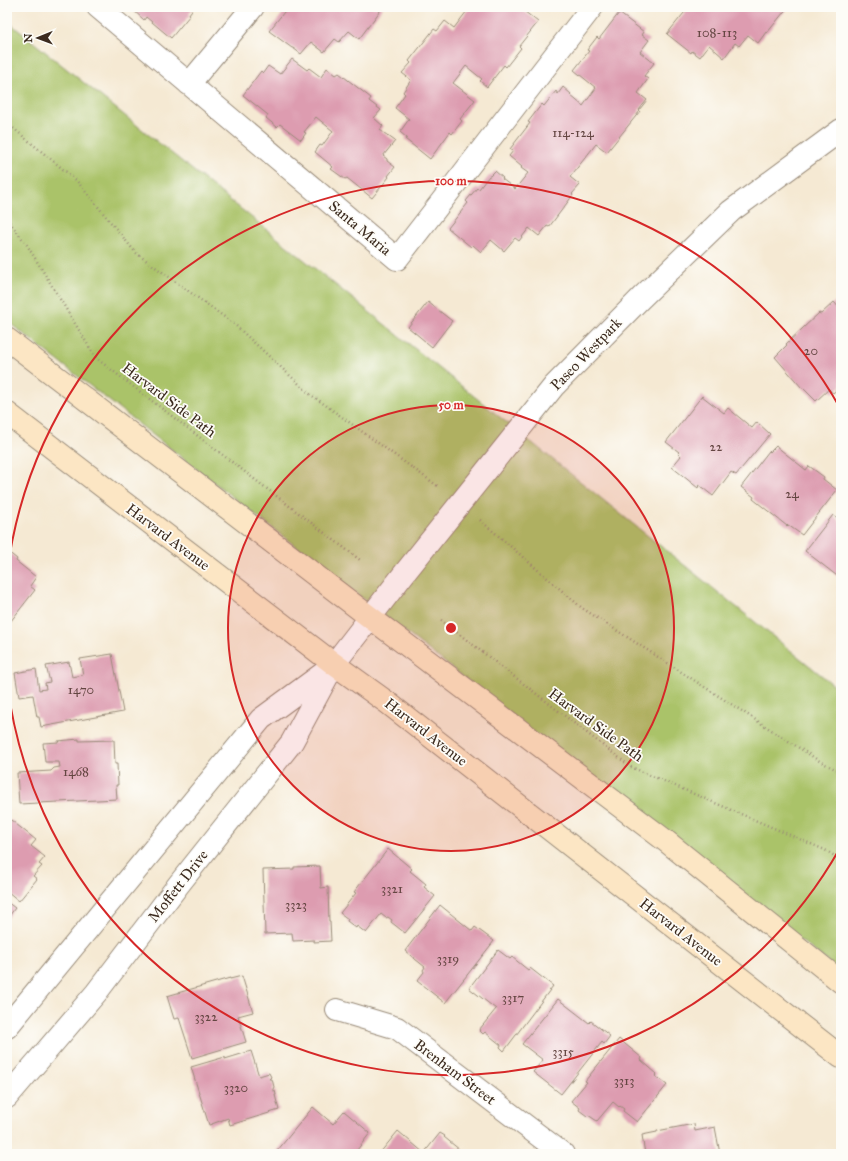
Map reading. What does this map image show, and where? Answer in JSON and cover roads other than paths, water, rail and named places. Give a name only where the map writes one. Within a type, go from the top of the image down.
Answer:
[{"type":"main road","points":[[7,339],[371,618],[660,836],[841,982]]},
{"type":"main road","name":"Harvard Avenue","points":[[7,413],[334,664],[388,703],[841,1057]]},
{"type":"street","name":"Santa Maria","points":[[98,7],[397,259],[592,7]]},
{"type":"street","points":[[189,84],[253,7]]},
{"type":"street","name":"Paseo Westpark","points":[[371,618],[403,575],[554,386],[641,298],[731,211],[841,130]]},
{"type":"street","name":"Moffett Drive","points":[[7,1097],[96,993],[179,884],[292,742],[334,664],[371,618]]},
{"type":"street","name":"Moffett Drive","points":[[7,1027],[262,719],[334,664]]},
{"type":"street","name":"Brenham Street","points":[[337,1010],[397,1028],[563,1154]]}]
